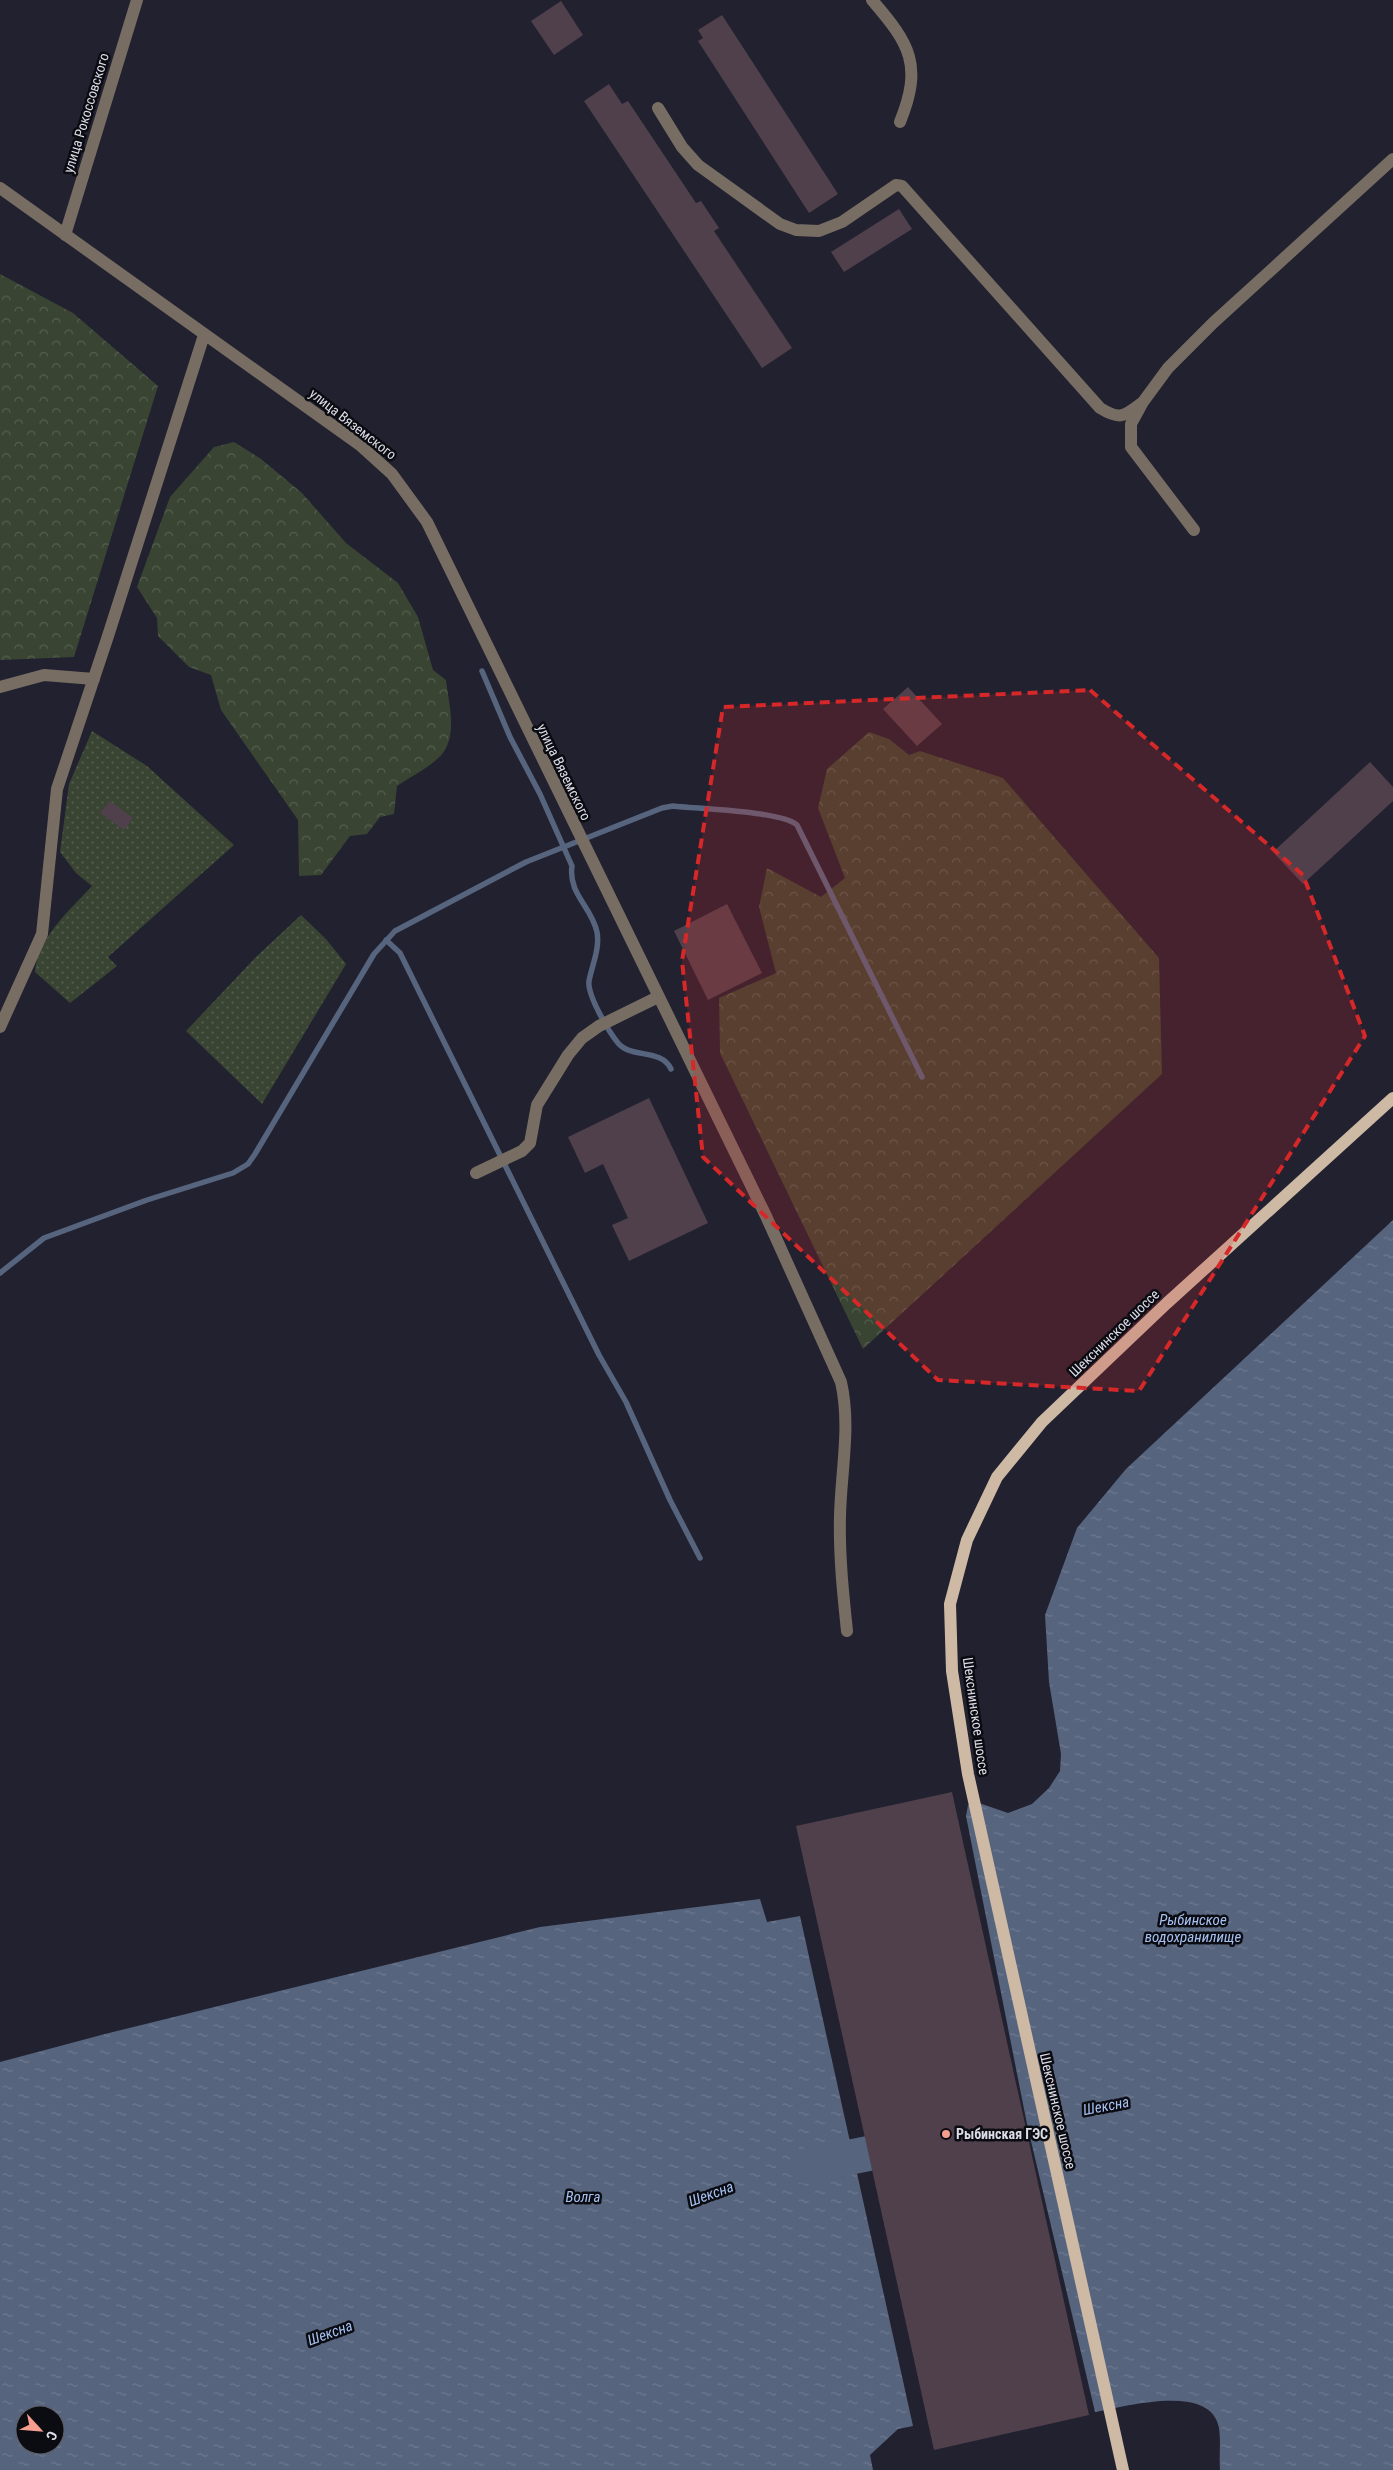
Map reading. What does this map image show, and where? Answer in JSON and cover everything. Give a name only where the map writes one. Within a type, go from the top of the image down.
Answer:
[{"type":"main road","name":"Шекснинское шоссе","points":[[1123,2470],[968,1774],[952,1671],[950,1604],[967,1540],[997,1478],[1049,1416],[1167,1303],[1393,1098]]},
{"type":"street","name":"улица Рокоссовского","points":[[65,235],[137,0]]},
{"type":"street","points":[[872,0],[898,30],[908,52],[912,79],[900,122]]},
{"type":"street","points":[[658,108],[682,147],[698,165],[780,224],[796,230],[819,231],[842,222],[896,185],[902,186],[1100,408],[1113,416],[1124,416],[1143,402]]},
{"type":"street","points":[[1194,530],[1132,447],[1131,424],[1143,402],[1168,368],[1207,329],[1393,159]]},
{"type":"street","name":"улица Вяземского","points":[[0,188],[204,335],[341,430],[378,460],[404,488],[438,543],[585,850],[766,1216],[841,1382],[845,1399],[846,1442],[841,1499],[840,1546],[847,1631]]},
{"type":"street","points":[[0,1027],[42,934],[57,789],[204,335]]},
{"type":"street","points":[[0,687],[44,675],[94,678]]},
{"type":"street","points":[[476,1173],[522,1150],[530,1144],[537,1106],[568,1055],[582,1038],[599,1026],[658,997]]},
{"type":"highlighted area","points":[[1090,690],[1303,875],[1365,1036],[1139,1391],[938,1380],[703,1157],[682,961],[723,707]]},
{"type":"green space","points":[[0,274],[73,313],[158,386],[74,657],[0,660]]},
{"type":"green space","points":[[234,442],[261,459],[302,493],[346,543],[398,583],[418,617],[433,670],[446,680],[451,733],[443,752],[427,767],[397,786],[394,814],[380,817],[367,834],[350,836],[321,875],[299,876],[298,820],[221,710],[211,675],[189,667],[158,636],[157,618],[137,587],[170,497],[214,447]]},
{"type":"green space","points":[[92,731],[147,766],[234,845],[108,957],[117,966],[70,1003],[35,972],[37,959],[42,947],[56,925],[92,886],[76,873],[60,852],[69,784]]},
{"type":"green space","points":[[869,732],[889,739],[909,755],[920,751],[1003,778],[1159,958],[1162,1074],[863,1349],[720,1053],[719,998],[776,973],[759,907],[767,868],[821,897],[845,878],[818,808],[827,769]]},
{"type":"green space","points":[[301,915],[326,939],[346,964],[262,1104],[186,1031],[257,956]]},
{"type":"water","name":"Рыбинское водохранилище","points":[[1393,1220],[1393,2470],[1220,2470],[1219,2428],[1213,2414],[1200,2405],[1184,2401],[1165,2401],[1095,2412],[1027,2124],[966,1816],[968,1805],[979,1803],[1008,1813],[1032,1804],[1049,1788],[1060,1771],[1061,1754],[1049,1682],[1045,1615],[1077,1528],[1126,1469]]},
{"type":"water","name":"Волга","points":[[760,1899],[767,1922],[800,1916],[913,2426],[898,2429],[870,2455],[873,2470],[0,2470],[0,2062],[105,2034],[540,1927]]},
{"type":"building","points":[[561,1],[583,35],[554,55],[531,21]]},
{"type":"building","points":[[722,15],[838,194],[809,213],[698,41],[703,38],[698,30]]},
{"type":"building","points":[[609,84],[622,104],[628,101],[696,203],[701,201],[719,228],[714,231],[792,348],[762,368],[584,101]]},
{"type":"building","points":[[899,209],[912,229],[844,272],[831,252]]},
{"type":"building","points":[[908,687],[942,724],[917,746],[883,709]]},
{"type":"building","points":[[1370,762],[1393,787],[1393,801],[1303,884],[1273,852]]},
{"type":"building","points":[[110,801],[133,818],[124,830],[100,813]]},
{"type":"building","points":[[727,904],[762,973],[708,1000],[674,931]]},
{"type":"building","points":[[649,1098],[708,1223],[629,1261],[612,1225],[628,1218],[603,1164],[585,1173],[568,1137]]},
{"type":"building","name":"Рыбинская ГЭС","points":[[952,1792],[1089,2415],[934,2450],[796,1826]]},
{"type":"waterway","points":[[482,671],[510,737],[540,794],[572,866],[572,876],[577,893],[594,923],[598,938],[589,987],[599,1013],[609,1031],[624,1048],[660,1058],[671,1069]]},
{"type":"waterway","points":[[0,1273],[44,1238],[147,1200],[233,1173],[248,1164],[374,954],[395,931],[526,862],[662,808],[673,806],[738,811],[788,820],[797,825],[922,1077]]},
{"type":"waterway","points":[[386,940],[400,953],[599,1355],[626,1402],[670,1500],[700,1558]]},
{"type":"waterway","name":"Шексна","points":[[806,2166],[916,2144]]},
{"type":"place","name":"Рыбинская ГЭС","points":[[946,2134]]}]
